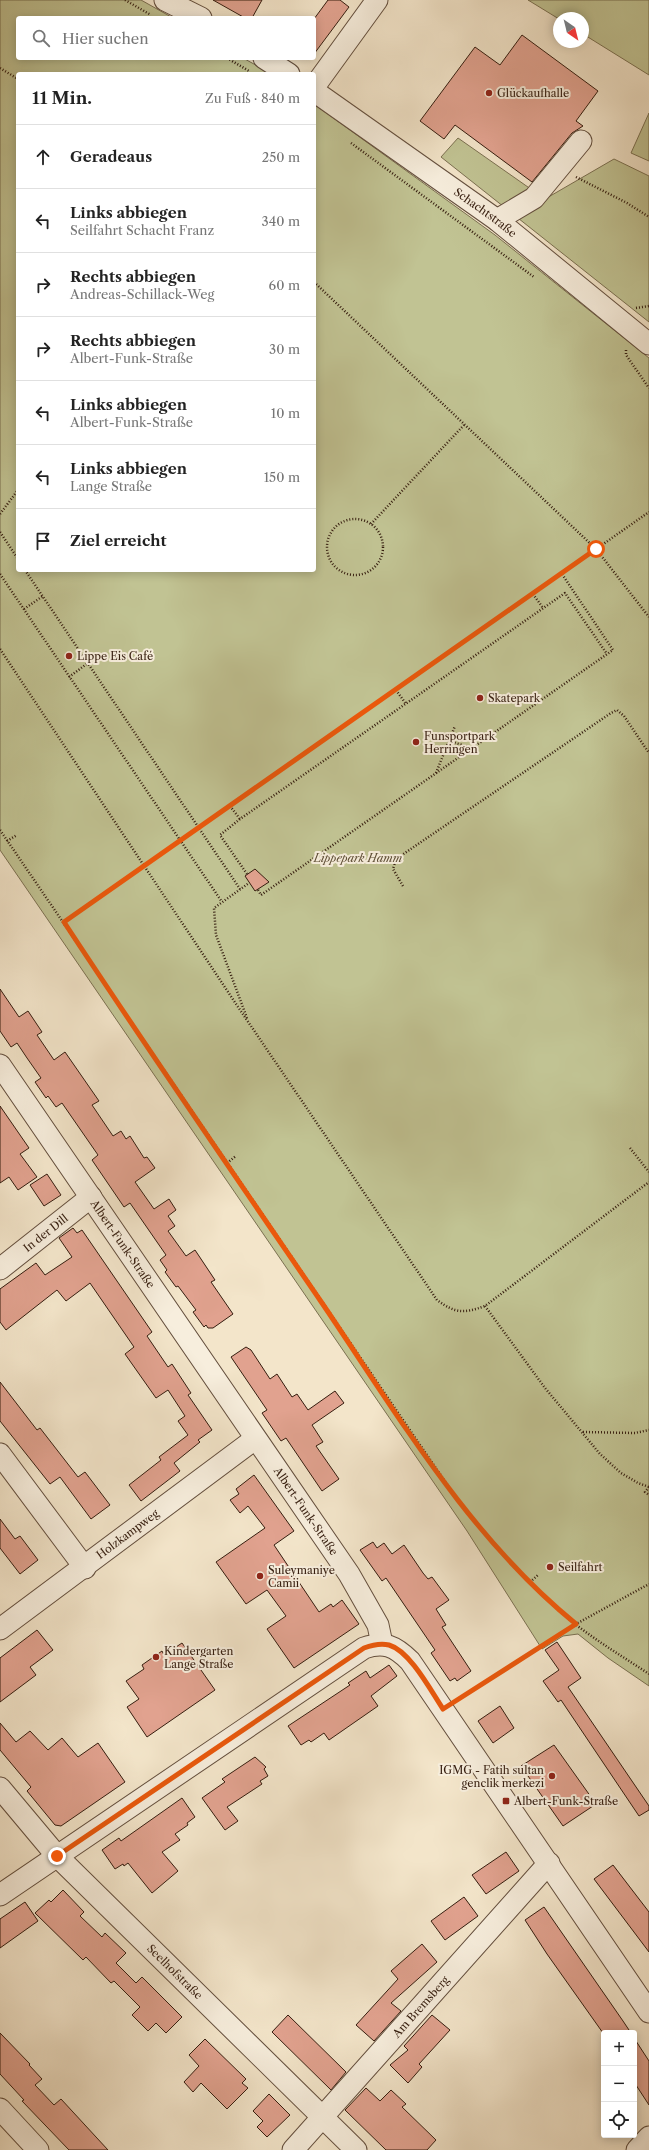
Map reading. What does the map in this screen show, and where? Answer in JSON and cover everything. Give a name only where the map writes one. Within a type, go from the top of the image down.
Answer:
[{"type":"street","points":[[165,0],[197,16]]},
{"type":"street","points":[[316,83],[377,0]]},
{"type":"street","points":[[267,60],[286,72]]},
{"type":"street","name":"Schachtstraße","points":[[316,92],[497,220],[640,347]]},
{"type":"street","points":[[497,220],[534,198],[581,141]]},
{"type":"street","name":"Albert-Funk-Straße","points":[[0,1065],[349,1574],[378,1625],[382,1644]]},
{"type":"street","name":"In der Dill","points":[[0,1269],[91,1197]]},
{"type":"street","name":"Holzkampweg","points":[[0,1629],[85,1568],[255,1439]]},
{"type":"street","points":[[0,1454],[85,1568]]},
{"type":"street","points":[[0,1895],[364,1648],[382,1644],[396,1649],[406,1657],[549,1863],[649,2012]]},
{"type":"street","name":"Seelhofstraße","points":[[0,1788],[57,1856],[356,2150]]},
{"type":"street","name":"Am Bremsberg","points":[[293,2150],[549,1863]]},
{"type":"street","points":[[0,2109],[38,2150]]},
{"type":"street","points":[[637,2150],[649,2137]]},
{"type":"path","points":[[125,0],[153,16]]},
{"type":"path","points":[[230,60],[251,72]]},
{"type":"path","points":[[0,68],[16,78]]},
{"type":"path","points":[[349,141],[538,279]]},
{"type":"path","points":[[556,170],[577,177],[627,203],[649,217]]},
{"type":"path","points":[[316,284],[596,549],[649,617]]},
{"type":"path","points":[[640,347],[626,345],[626,355],[649,388]]},
{"type":"path","points":[[370,524],[464,425]]},
{"type":"path","points":[[0,514],[16,493]]},
{"type":"path","points":[[64,922],[649,512]]},
{"type":"path","points":[[348,520],[359,520],[370,524],[377,530],[382,539],[384,549],[381,558],[375,568],[364,574],[353,576],[342,572],[333,565],[328,555],[327,544],[331,533],[338,525],[348,520]]},
{"type":"path","points":[[0,532],[16,556]]},
{"type":"path","points":[[26,572],[240,889]]},
{"type":"path","points":[[0,574],[179,841],[222,902]]},
{"type":"path","points":[[258,890],[262,895],[613,650],[562,574]]},
{"type":"path","points":[[247,874],[220,835],[240,819],[565,593],[607,654]]},
{"type":"path","points":[[533,594],[543,608]]},
{"type":"path","points":[[24,610],[43,596]]},
{"type":"path","points":[[0,649],[143,866],[437,1300],[459,1312],[472,1311],[485,1306],[649,1182]]},
{"type":"path","points":[[69,677],[88,663]]},
{"type":"path","points":[[396,690],[406,704]]},
{"type":"path","points":[[403,886],[393,869],[396,860],[611,713],[617,710],[624,716],[649,753]]},
{"type":"path","points":[[436,774],[455,726]]},
{"type":"path","points":[[449,741],[472,748]]},
{"type":"path","points":[[230,806],[240,819]]},
{"type":"path","points":[[0,830],[436,1470],[494,1544],[553,1606],[576,1624],[649,1674]]},
{"type":"path","points":[[7,841],[17,835]]},
{"type":"path","points":[[249,883],[214,908],[216,935],[249,1022]]},
{"type":"path","points":[[630,1148],[649,1172]]},
{"type":"path","points":[[227,1163],[236,1156]]},
{"type":"path","points":[[485,1306],[545,1388],[600,1454],[621,1473],[638,1483],[649,1487],[645,1492],[649,1495]]},
{"type":"path","points":[[583,1432],[635,1433],[649,1430]]},
{"type":"path","points":[[530,1582],[538,1575]]},
{"type":"path","points":[[443,1709],[576,1624],[649,1584]]},
{"type":"green space","name":"Lippepark Hamm","points":[[0,0],[141,0],[169,16],[16,16],[16,60],[247,60],[268,72],[16,72],[16,572],[316,572],[316,105],[495,235],[649,358],[649,1686],[608,1658],[578,1634],[563,1636],[542,1649],[467,1531],[0,850]]},
{"type":"green space","points":[[528,0],[649,0],[649,75],[589,38],[589,12],[553,12],[553,15]]},
{"type":"green space","points":[[649,113],[649,161],[631,153]]},
{"type":"green space","points":[[458,138],[545,199],[614,159],[649,176],[649,322],[441,157]]},
{"type":"building","points":[[213,0],[262,0],[253,16],[241,16]]},
{"type":"building","points":[[328,0],[340,0],[349,7],[316,51],[316,16]]},
{"type":"building","name":"Glückaufhalle","points":[[522,35],[598,91],[576,121],[583,126],[572,133],[532,182],[455,125],[444,139],[420,121],[475,47],[500,65]]},
{"type":"building","points":[[255,869],[269,882],[255,891],[245,876]]},
{"type":"building","points":[[0,989],[19,1017],[28,1011],[42,1032],[37,1035],[54,1060],[65,1052],[99,1101],[92,1105],[113,1136],[121,1131],[126,1139],[130,1136],[144,1158],[147,1157],[155,1168],[135,1182],[154,1209],[169,1199],[176,1210],[168,1216],[175,1226],[168,1231],[186,1256],[195,1250],[215,1280],[211,1282],[233,1314],[213,1328],[208,1328],[206,1325],[204,1327],[193,1312],[196,1310],[178,1286],[176,1287],[165,1272],[167,1270],[160,1260],[166,1255],[130,1203],[124,1207],[92,1160],[98,1155],[62,1103],[56,1107],[48,1096],[46,1098],[35,1082],[41,1078],[17,1043],[11,1047],[0,1031]]},
{"type":"building","points":[[0,1106],[29,1148],[20,1154],[37,1177],[18,1190],[9,1177],[0,1183]]},
{"type":"building","points":[[47,1174],[61,1195],[44,1206],[30,1185]]},
{"type":"building","points":[[73,1228],[77,1233],[82,1230],[152,1332],[147,1336],[168,1367],[172,1364],[191,1393],[188,1395],[212,1430],[198,1440],[200,1442],[174,1463],[180,1471],[141,1501],[129,1485],[161,1460],[159,1457],[188,1435],[178,1421],[185,1416],[168,1390],[156,1398],[125,1354],[134,1347],[90,1283],[66,1301],[57,1290],[6,1330],[0,1322],[0,1289],[36,1263],[45,1275],[72,1257],[59,1238]]},
{"type":"building","points":[[246,1347],[251,1350],[270,1379],[277,1374],[292,1397],[297,1394],[308,1410],[335,1391],[344,1403],[312,1425],[323,1442],[316,1446],[339,1479],[322,1491],[286,1438],[281,1441],[262,1413],[267,1410],[231,1357]]},
{"type":"building","points":[[0,1382],[37,1430],[40,1428],[78,1477],[85,1472],[110,1505],[91,1519],[60,1477],[50,1484],[0,1421]]},
{"type":"building","points":[[254,1475],[294,1531],[274,1545],[319,1612],[331,1604],[333,1607],[342,1600],[359,1624],[294,1668],[267,1629],[286,1616],[267,1590],[246,1604],[216,1562],[265,1528],[248,1506],[240,1513],[230,1500],[239,1494],[236,1489]]},
{"type":"building","points":[[0,1519],[15,1539],[20,1536],[38,1560],[20,1574],[0,1548]]},
{"type":"building","points":[[373,1542],[377,1548],[384,1543],[392,1554],[404,1545],[423,1573],[428,1579],[432,1577],[449,1600],[436,1609],[446,1625],[442,1627],[471,1671],[457,1681],[455,1678],[450,1681],[431,1653],[435,1650],[386,1578],[382,1581],[360,1550]]},
{"type":"building","points":[[37,1630],[53,1650],[30,1667],[36,1675],[0,1702],[0,1658]]},
{"type":"building","points":[[557,1642],[581,1678],[568,1687],[649,1806],[649,1810],[639,1816],[561,1700],[558,1702],[543,1681],[559,1670],[545,1650]]},
{"type":"building","points":[[182,1643],[215,1690],[147,1737],[127,1707],[139,1699],[126,1681],[144,1669],[142,1665],[162,1651],[164,1655]]},
{"type":"building","points":[[389,1665],[397,1676],[371,1696],[378,1706],[329,1740],[324,1733],[311,1742],[309,1740],[301,1745],[288,1726],[350,1685],[348,1683],[366,1671],[370,1678]]},
{"type":"building","points":[[500,1706],[514,1728],[493,1743],[478,1721]]},
{"type":"building","points":[[0,1723],[16,1742],[30,1731],[48,1750],[62,1738],[78,1757],[98,1743],[125,1782],[61,1826],[55,1825],[27,1791],[31,1787],[0,1750]]},
{"type":"building","name":"IGMG - Fatih sultan genclik merkezi","points":[[554,1745],[596,1804],[563,1826],[521,1766]]},
{"type":"building","points":[[255,1757],[266,1767],[264,1769],[268,1776],[260,1781],[262,1784],[227,1807],[238,1821],[225,1830],[202,1798],[225,1782],[222,1779]]},
{"type":"building","points":[[182,1798],[195,1817],[187,1823],[188,1825],[175,1834],[180,1840],[162,1852],[178,1871],[152,1893],[128,1863],[115,1869],[102,1850],[119,1838],[121,1841]]},
{"type":"building","points":[[506,1852],[519,1871],[486,1894],[472,1875]]},
{"type":"building","points":[[613,1865],[649,1912],[649,1952],[594,1879]]},
{"type":"building","points":[[63,1890],[84,1912],[80,1916],[102,1937],[105,1933],[126,1953],[116,1963],[136,1983],[142,1977],[182,2017],[166,2033],[156,2023],[148,2031],[132,2015],[140,2007],[114,1981],[111,1983],[86,1957],[83,1960],[35,1913],[49,1900],[51,1902]]},
{"type":"building","points":[[464,1897],[478,1916],[445,1940],[431,1921]]},
{"type":"building","points":[[25,1902],[38,1921],[0,1948],[0,1919]]},
{"type":"building","points":[[544,1907],[629,2030],[601,2030],[525,1920]]},
{"type":"building","points":[[422,1944],[437,1962],[391,2003],[401,2011],[374,2041],[356,2025],[398,1979],[391,1971]]},
{"type":"building","points":[[288,2015],[346,2072],[331,2090],[272,2032]]},
{"type":"building","points":[[432,2015],[450,2030],[419,2064],[422,2067],[408,2083],[390,2065],[408,2050],[404,2046]]},
{"type":"building","points":[[0,2033],[30,2064],[29,2065],[42,2079],[35,2085],[54,2105],[61,2099],[108,2150],[69,2150],[22,2101],[24,2100],[0,2074]]},
{"type":"building","points":[[205,2039],[246,2079],[242,2083],[248,2088],[227,2109],[201,2083],[193,2092],[184,2082],[199,2066],[189,2055]]},
{"type":"building","points":[[637,2043],[649,2061],[649,2105],[637,2087]]},
{"type":"building","points":[[366,2088],[380,2101],[391,2090],[406,2104],[402,2107],[436,2140],[427,2150],[386,2150],[345,2110]]},
{"type":"building","points":[[269,2094],[290,2115],[267,2137],[257,2127],[263,2121],[253,2111]]},
{"type":"place","name":"Glückaufhalle","points":[[489,93]]},
{"type":"place","name":"Lippe Eis Café","points":[[69,656]]},
{"type":"place","name":"Skatepark","points":[[480,698]]},
{"type":"place","name":"Funsportpark Herringen","points":[[416,742]]},
{"type":"place","name":"Seilfahrt","points":[[550,1567]]},
{"type":"place","name":"Suleymaniye Camii","points":[[260,1576]]},
{"type":"place","name":"Kindergarten Lange Straße","points":[[156,1657]]},
{"type":"place","name":"IGMG - Fatih sultan genclik merkezi","points":[[552,1776]]},
{"type":"place","name":"Albert-Funk-Straße","points":[[506,1801]]},
{"type":"route","points":[[57,1856],[364,1648],[373,1645],[390,1645],[403,1654],[410,1661],[443,1709],[576,1624],[553,1606],[530,1582],[494,1544],[457,1499],[118,1005],[64,922],[596,549]]}]
